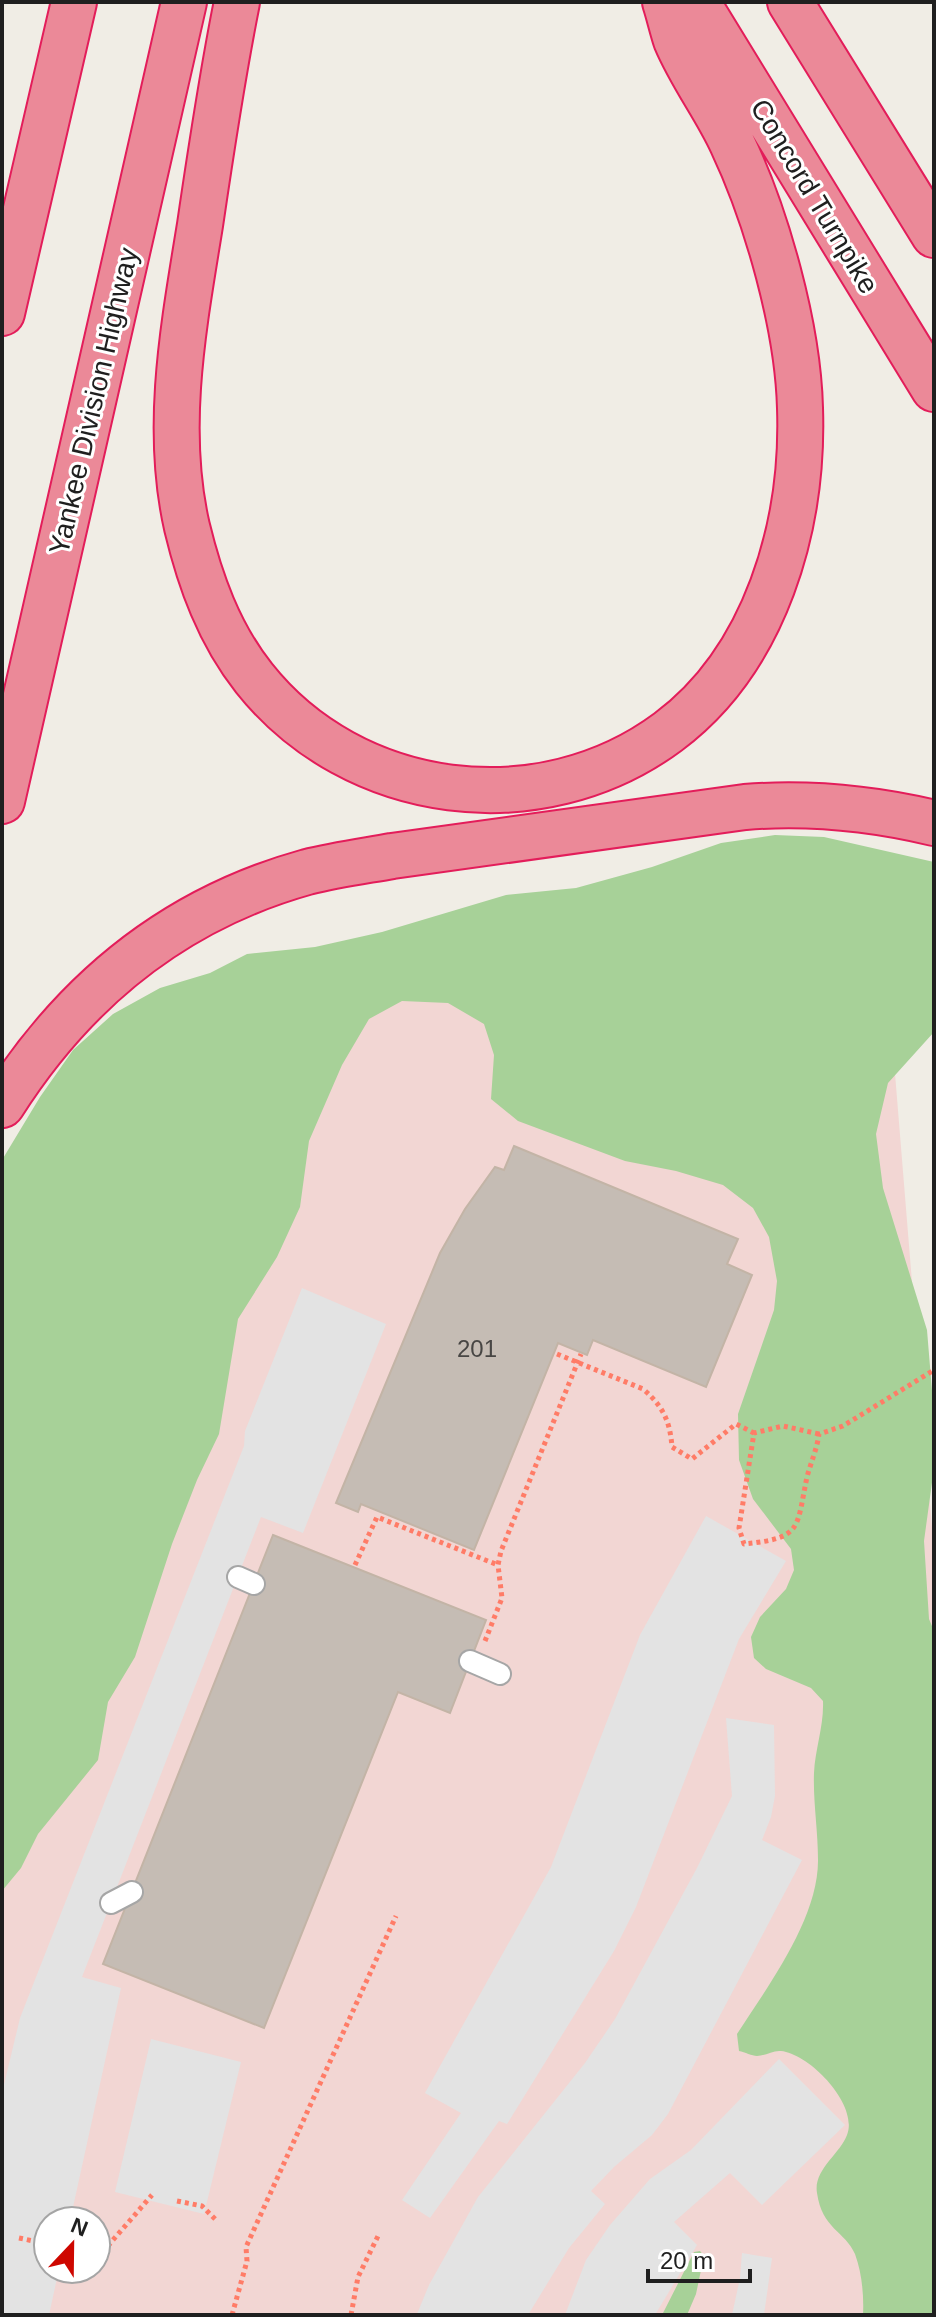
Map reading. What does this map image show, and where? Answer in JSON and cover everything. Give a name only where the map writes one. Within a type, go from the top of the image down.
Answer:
[{"type":"highway","points":[[2,313],[74,2]]},
{"type":"highway","name":"Yankee Division Highway","points":[[2,801],[184,2]]},
{"type":"highway","points":[[237,2],[188,299],[178,391],[176,422],[182,501],[199,572],[215,614],[238,656],[265,692],[298,723],[338,751],[378,771],[424,785],[471,791],[529,789],[587,775],[630,756],[669,731],[708,695],[744,646],[774,582],[785,545],[797,476],[800,406],[796,367],[777,268],[743,167],[677,41],[665,2]]},
{"type":"highway","name":"Concord Turnpike","points":[[697,2],[934,389]]},
{"type":"highway","points":[[790,2],[934,235]]},
{"type":"highway","points":[[2,1105],[53,1033],[88,995],[131,959],[153,942],[204,913],[284,879],[392,856],[745,807],[781,804],[845,807],[934,823]]},
{"type":"lane","points":[[473,1663],[500,1674]]},
{"type":"lane","points":[[111,1903],[132,1892]]},
{"type":"path","points":[[557,1354],[632,1383],[654,1398],[668,1420],[672,1447],[692,1459],[736,1424],[754,1433],[783,1426],[819,1434],[843,1426],[934,1370]]},
{"type":"path","points":[[473,1663],[502,1598],[498,1565],[501,1551],[581,1354]]},
{"type":"path","points":[[754,1433],[739,1528],[744,1544],[776,1541],[794,1526],[803,1507],[807,1476],[819,1434]]},
{"type":"path","points":[[355,1565],[377,1517],[498,1565]]},
{"type":"path","points":[[232,2315],[247,2261],[246,2247],[396,1916]]},
{"type":"path","points":[[112,2241],[152,2195]]},
{"type":"path","points":[[177,2201],[202,2206],[217,2221]]},
{"type":"path","points":[[351,2315],[358,2277],[378,2236]]},
{"type":"path","points":[[19,2238],[32,2241]]},
{"type":"shaded area","points":[[882,914],[934,1552],[934,2315],[2,2315],[2,1575],[292,1004]]},
{"type":"shaded area","points":[[302,1288],[386,1324],[303,1533],[261,1517],[82,1977],[121,1988],[74,2205],[32,2205],[32,2285],[56,2285],[49,2315],[2,2315],[2,2093],[20,2018],[244,1446],[245,1431]]},
{"type":"shaded area","points":[[706,1516],[786,1561],[739,1639],[636,1907],[614,1951],[507,2124],[499,2121],[430,2218],[402,2200],[461,2113],[425,2093],[551,1867],[640,1635]]},
{"type":"shaded area","points":[[726,1718],[774,1725],[775,1796],[762,1840],[802,1860],[668,2114],[652,2135],[591,2191],[605,2204],[569,2248],[528,2315],[417,2314],[429,2285],[478,2197],[585,2063],[615,2019],[697,1868],[732,1796]]},
{"type":"shaded area","points":[[151,2039],[241,2062],[204,2214],[115,2192]]},
{"type":"shaded area","points":[[779,2059],[845,2125],[762,2205],[730,2173],[674,2222],[697,2245],[655,2315],[565,2315],[586,2260],[610,2225],[650,2179],[691,2150]]},
{"type":"shaded area","points":[[742,2253],[772,2258],[764,2315],[732,2315]]},
{"type":"green space","points":[[775,835],[824,837],[934,862],[934,1032],[888,1083],[876,1134],[883,1188],[927,1330],[934,1415],[934,1468],[924,1541],[929,1619],[934,1631],[934,2315],[863,2315],[862,2284],[855,2254],[824,2214],[817,2193],[819,2177],[847,2135],[849,2123],[846,2110],[839,2096],[818,2071],[793,2054],[778,2051],[757,2056],[739,2051],[737,2034],[777,1973],[801,1928],[816,1881],[818,1859],[814,1773],[823,1701],[811,1688],[766,1669],[754,1658],[751,1637],[760,1617],[786,1589],[794,1570],[791,1549],[753,1499],[739,1460],[738,1414],[774,1310],[777,1281],[769,1237],[753,1208],[723,1185],[676,1171],[625,1161],[518,1121],[491,1099],[494,1055],[484,1024],[448,1003],[402,1001],[369,1019],[342,1065],[309,1141],[300,1207],[277,1257],[238,1319],[219,1434],[172,1544],[135,1657],[108,1702],[98,1760],[38,1834],[21,1868],[2,1891],[2,1160],[73,1050],[113,1014],[160,988],[210,973],[247,954],[315,947],[382,932],[506,895],[576,888],[652,867],[721,843]]},
{"type":"green space","points":[[700,2251],[704,2256],[696,2294],[687,2315],[662,2315],[694,2252]]},
{"type":"building","points":[[514,1146],[738,1239],[727,1264],[752,1275],[706,1387],[593,1340],[587,1355],[558,1343],[474,1550],[361,1504],[358,1512],[336,1503],[440,1253],[465,1209],[495,1167],[504,1170]]},
{"type":"building","points":[[273,1535],[486,1620],[450,1713],[398,1692],[264,2028],[103,1964]]}]
